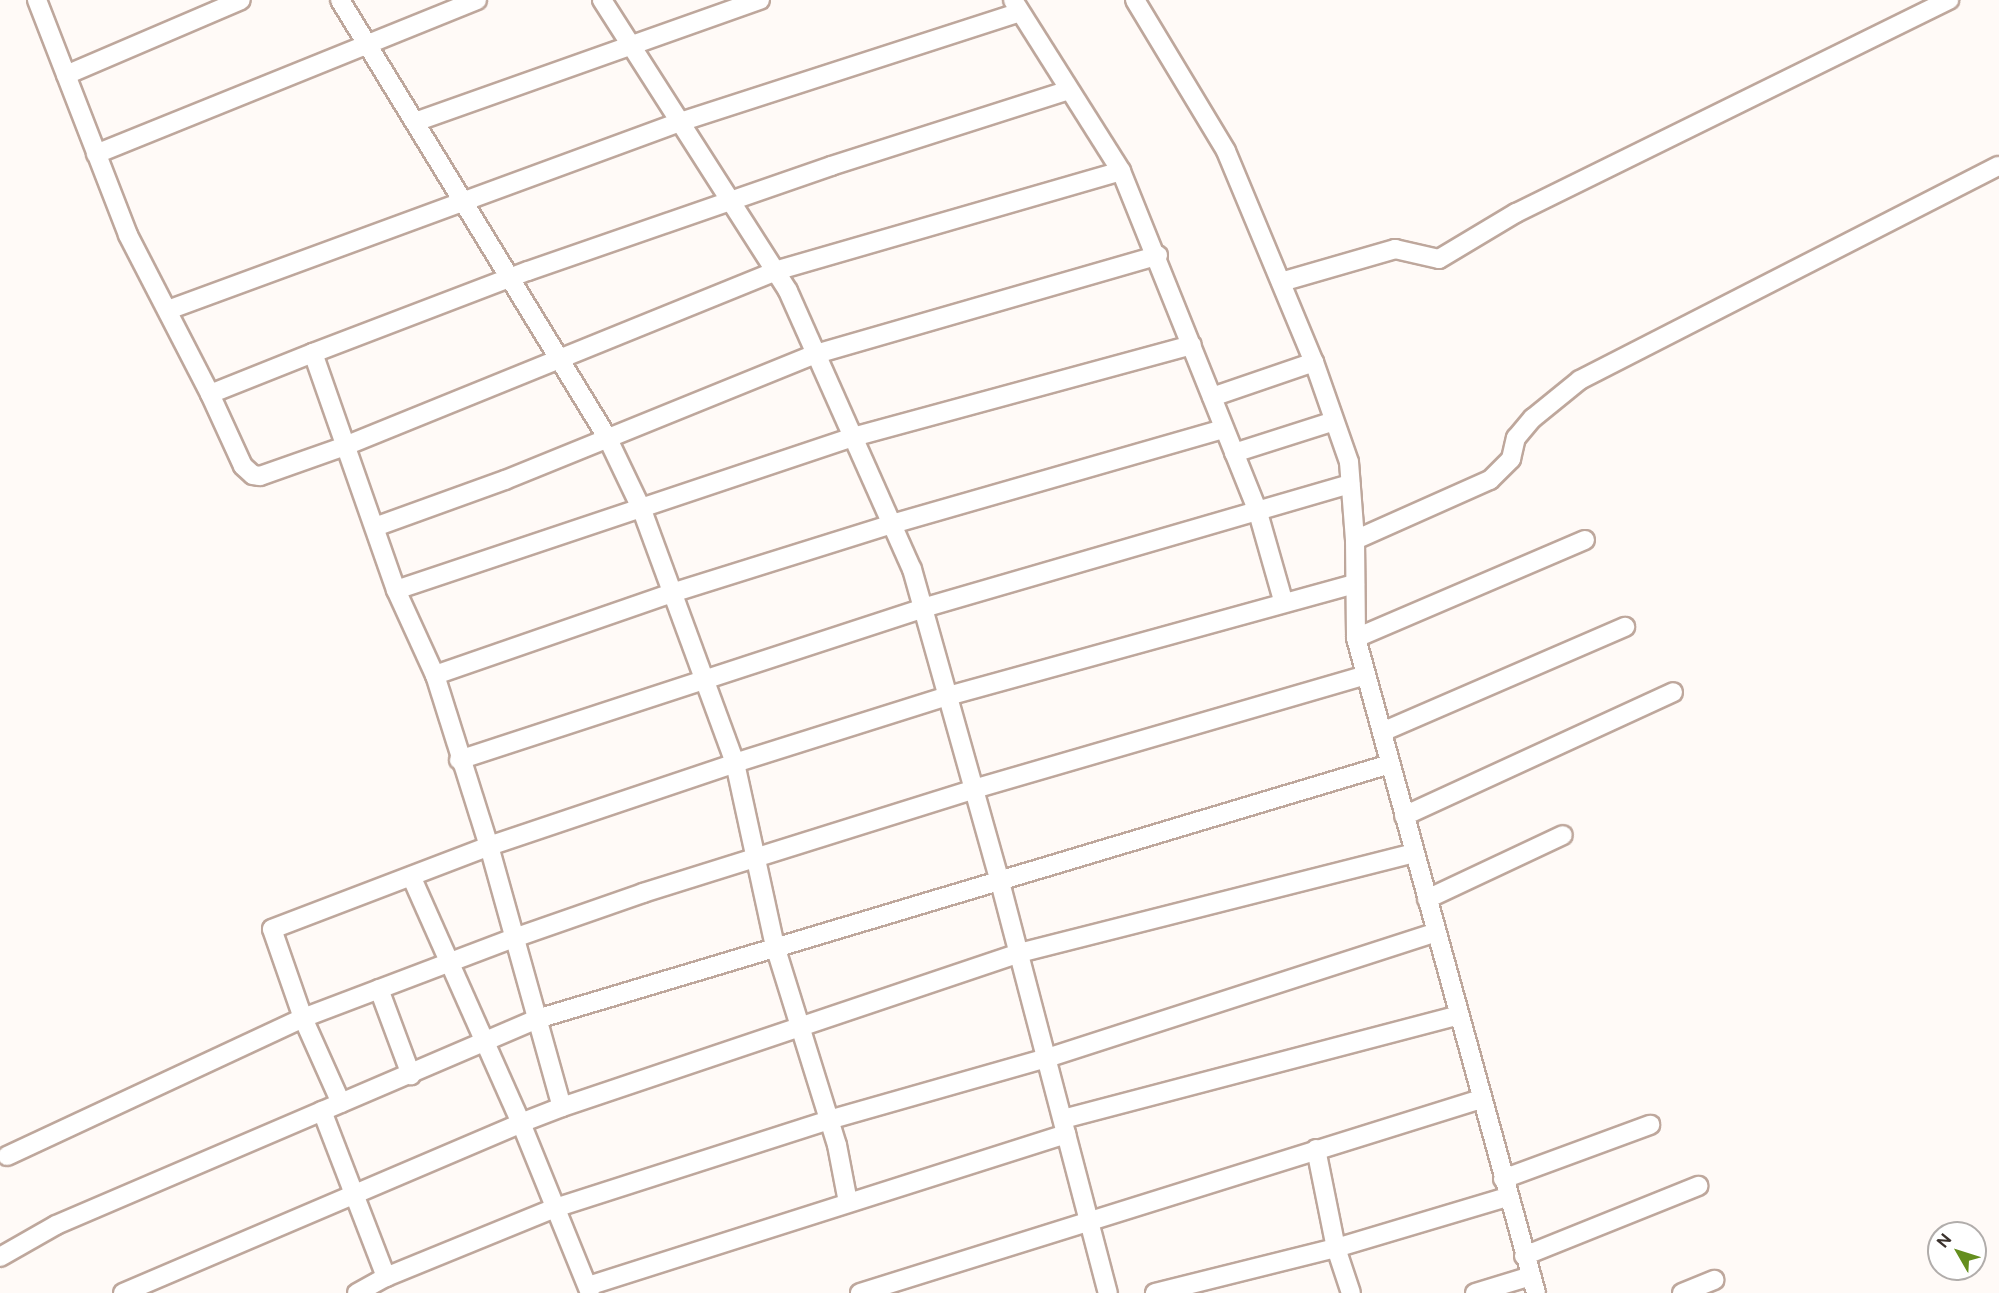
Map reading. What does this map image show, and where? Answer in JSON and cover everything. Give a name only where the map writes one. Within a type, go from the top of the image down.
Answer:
[{"type":"street","points":[[37,0],[128,235],[210,394],[239,460],[253,475],[345,446],[775,271],[1121,171]]},
{"type":"street","points":[[66,75],[241,0]]},
{"type":"street","points":[[340,0],[462,203],[607,436],[642,510],[735,763],[775,946],[829,1120],[848,1202]]},
{"type":"street","points":[[96,154],[477,0]]},
{"type":"street","points":[[602,0],[775,271],[816,354],[912,569],[1000,882],[1108,1293]]},
{"type":"street","points":[[415,122],[630,44],[760,0]]},
{"type":"street","points":[[1135,0],[1226,151],[1314,362],[1348,462],[1355,540],[1356,638],[1505,1188],[1534,1284],[1475,1293]]},
{"type":"street","points":[[1281,282],[1395,249],[1439,259],[1516,213],[1949,0]]},
{"type":"street","points":[[168,310],[680,122],[1017,6],[1121,171],[1158,255],[1257,509],[1283,600]]},
{"type":"street","points":[[210,394],[510,278],[730,202],[1069,90]]},
{"type":"street","points":[[1355,540],[1490,480],[1511,459],[1516,438],[1533,418],[1580,380],[1999,166]]},
{"type":"street","points":[[375,527],[505,480],[607,436],[816,354],[1158,255]]},
{"type":"street","points":[[396,590],[642,510],[852,437],[1192,345]]},
{"type":"street","points":[[314,354],[396,590],[435,675],[459,760],[489,846],[562,1107]]},
{"type":"street","points":[[1212,397],[1314,362]]},
{"type":"street","points":[[1234,453],[1334,421]]},
{"type":"street","points":[[435,675],[672,593],[892,524],[1224,429]]},
{"type":"street","points":[[459,760],[922,608],[1257,509],[1350,484]]},
{"type":"street","points":[[1356,638],[1585,540]]},
{"type":"street","points":[[341,1103],[303,1018],[272,929],[489,846],[735,763],[948,696],[1283,600],[1329,593],[1355,584]]},
{"type":"street","points":[[1382,732],[1625,627]]},
{"type":"street","points":[[8,1156],[303,1018],[514,938],[757,857],[974,789],[1366,675]]},
{"type":"street","points":[[1404,816],[1673,692]]},
{"type":"street","points":[[0,1257],[56,1225],[411,1075],[537,1019],[775,946],[1000,882],[1390,765]]},
{"type":"street","points":[[1427,898],[1563,835]]},
{"type":"street","points":[[123,1293],[562,1107],[800,1030],[1019,953],[1414,853]]},
{"type":"street","points":[[411,876],[483,1044],[521,1123],[589,1290],[1065,1127],[1458,1015]]},
{"type":"street","points":[[357,1293],[386,1276],[555,1208],[829,1120],[1047,1058],[1436,933]]},
{"type":"street","points":[[379,989],[411,1075]]},
{"type":"street","points":[[860,1293],[1089,1219],[1481,1099]]},
{"type":"street","points":[[322,1111],[352,1197],[386,1276]]},
{"type":"street","points":[[1155,1293],[1336,1248],[1505,1188],[1650,1125]]},
{"type":"street","points":[[1316,1149],[1336,1248],[1351,1293]]},
{"type":"street","points":[[1524,1256],[1698,1186]]},
{"type":"street","points":[[1682,1293],[1714,1280]]}]
